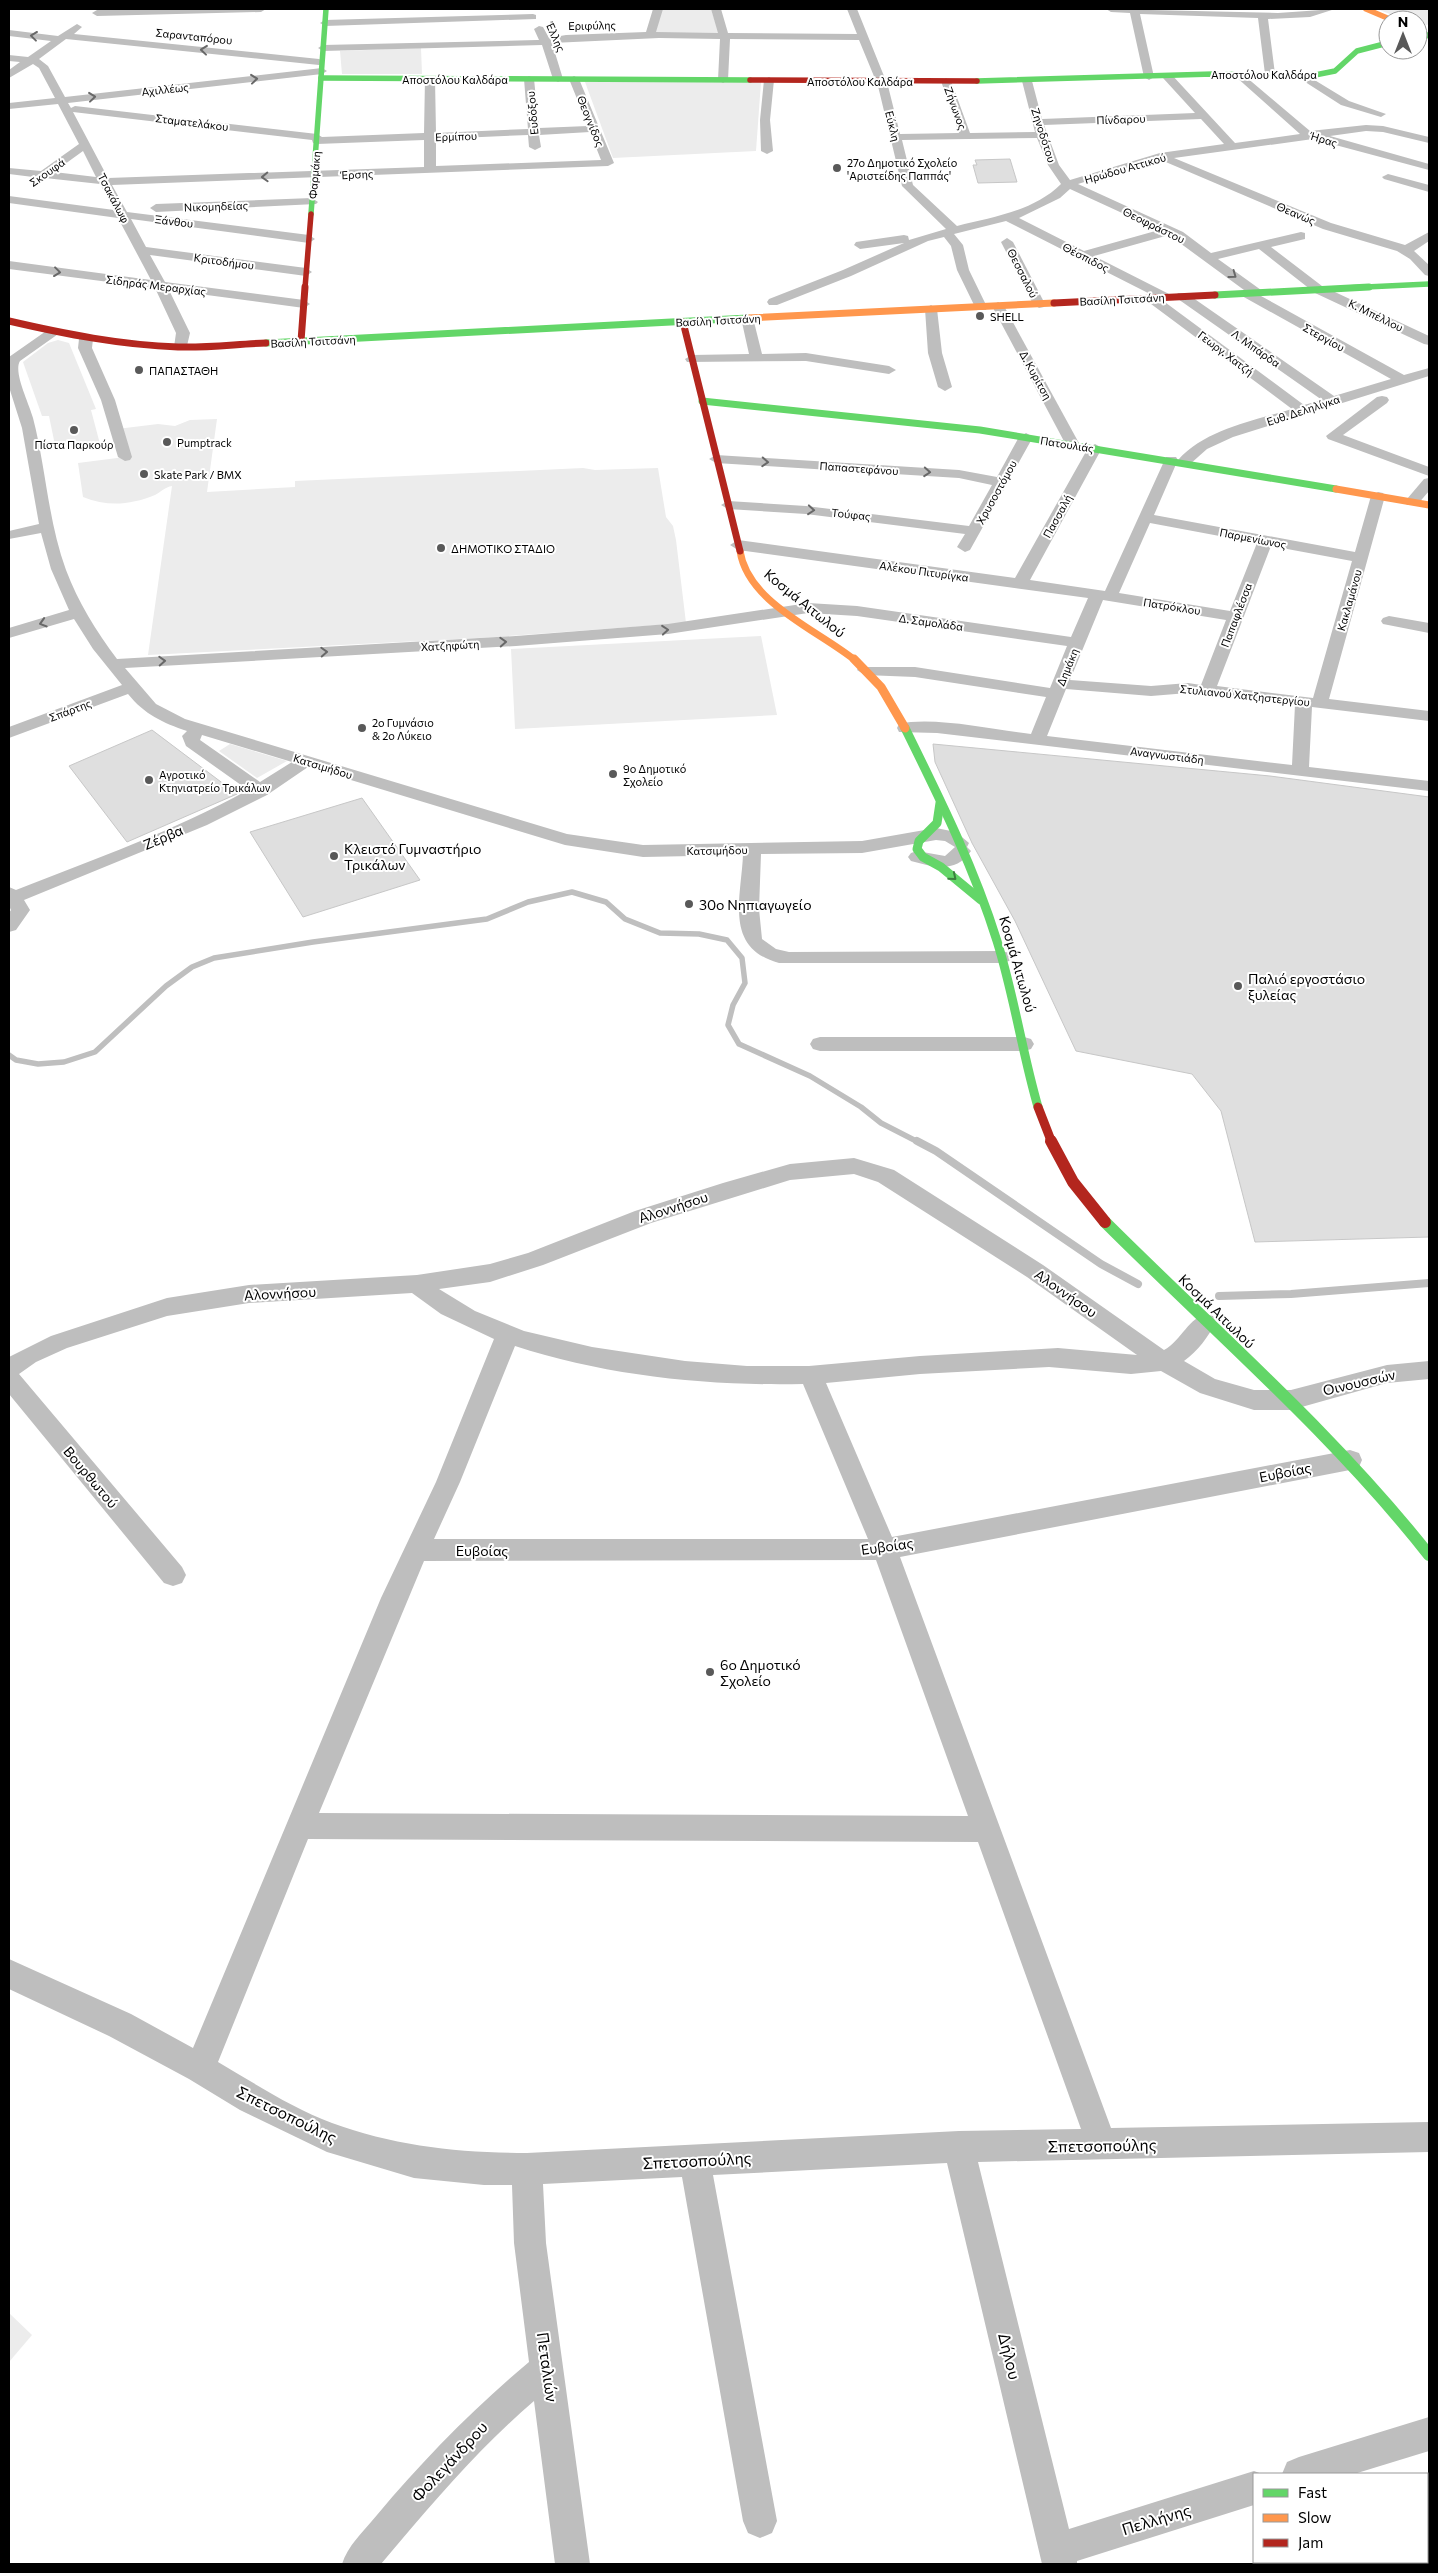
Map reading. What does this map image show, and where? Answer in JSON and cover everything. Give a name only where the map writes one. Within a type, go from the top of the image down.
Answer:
[{"type":"street","points":[[9,75],[99,11],[261,9]]},
{"type":"street","name":"Φαρμάκη","points":[[301,342],[326,9]]},
{"type":"street","name":"Έλλης","points":[[524,9],[533,17],[546,41],[558,79]]},
{"type":"street","points":[[650,36],[658,9]]},
{"type":"street","points":[[716,9],[726,36],[723,80]]},
{"type":"street","name":"Εύκλη","points":[[852,9],[881,81],[908,186],[950,231],[957,245],[962,270],[981,307]]},
{"type":"street","points":[[1111,9],[1263,16],[1307,15],[1330,9]]},
{"type":"street","points":[[1366,9],[1378,14]]},
{"type":"street","points":[[1134,11],[1149,77]]},
{"type":"street","points":[[1263,16],[1270,74]]},
{"type":"street","points":[[325,23],[533,17]]},
{"type":"street","name":"Σαρανταπόρου","points":[[9,33],[322,71]]},
{"type":"street","name":"Εριφύλης","points":[[323,48],[650,36],[862,37]]},
{"type":"street","name":"Αποστόλου Καλδάρα","points":[[322,71],[430,79],[1027,81],[1239,74],[1303,76],[1331,72],[1340,68],[1357,51],[1378,46]]},
{"type":"street","points":[[9,58],[30,60]]},
{"type":"street","name":"Τσακάλωφ","points":[[30,60],[42,63],[122,212],[183,333],[181,346]]},
{"type":"street","name":"Αχιλλέως","points":[[9,106],[64,104],[322,71]]},
{"type":"street","name":"Ήρας","points":[[1239,74],[1301,130],[1312,136],[1429,167]]},
{"type":"street","points":[[1167,76],[1232,146]]},
{"type":"street","points":[[1303,76],[1347,104],[1381,114]]},
{"type":"street","points":[[430,79],[430,170]]},
{"type":"street","name":"Ευδόξου","points":[[529,79],[535,147]]},
{"type":"street","name":"Θεογνίδος","points":[[574,79],[608,163]]},
{"type":"street","points":[[767,151],[765,120],[769,80]]},
{"type":"street","name":"Ζήνωνος","points":[[946,81],[966,136]]},
{"type":"street","name":"Ζηνοδότου","points":[[1027,81],[1056,171],[1068,184]]},
{"type":"street","name":"Σταματελάκου","points":[[64,104],[317,139]]},
{"type":"street","name":"Πίνδαρου","points":[[1039,122],[1204,116]]},
{"type":"street","name":"Ηρώδου Αττικού","points":[[773,302],[847,274],[918,240],[1007,218],[1041,206],[1062,192],[1068,184],[1160,156],[1381,128],[1429,140]]},
{"type":"street","name":"Ερμίπου","points":[[317,139],[534,133],[594,129]]},
{"type":"street","points":[[895,136],[1043,135]]},
{"type":"street","name":"Σκουφά","points":[[9,199],[86,144]]},
{"type":"street","name":"Θεανώς","points":[[1160,156],[1327,226],[1405,250],[1429,272]]},
{"type":"street","name":"Έρσης","points":[[9,171],[210,192],[314,176],[608,163]]},
{"type":"street","points":[[1388,177],[1429,189]]},
{"type":"street","name":"Θεοφράστου","points":[[1068,184],[1171,231],[1209,257],[1251,293]]},
{"type":"street","name":"Νικομηδείας","points":[[122,212],[210,192],[312,202]]},
{"type":"street","name":"Ξάνθου","points":[[9,199],[122,212],[309,238]]},
{"type":"street","name":"Θέσπιδος","points":[[1007,218],[1165,297]]},
{"type":"street","points":[[1084,255],[1171,231]]},
{"type":"street","points":[[1209,257],[1301,236]]},
{"type":"street","points":[[1405,250],[1429,236]]},
{"type":"street","points":[[860,245],[899,240],[918,240]]},
{"type":"street","name":"Θεσσαλού","points":[[1007,242],[1039,304]]},
{"type":"street","name":"Κ. Μπέλλου","points":[[1261,245],[1321,290],[1429,341]]},
{"type":"street","name":"Κριτοδήμου","points":[[141,250],[306,272]]},
{"type":"street","name":"Σιδηράς Μεραρχίας","points":[[9,266],[304,304]]},
{"type":"street","name":"Βασίλη Τσιτσάνη","points":[[9,321],[86,339],[147,346],[181,346],[301,342],[1429,284]]},
{"type":"street","name":"Στεργίου","points":[[1251,293],[1402,380]]},
{"type":"street","name":"Λ. Μπάρδα","points":[[1182,296],[1331,400]]},
{"type":"street","name":"Γεωργ. Χατζή","points":[[1151,298],[1302,410]]},
{"type":"street","name":"Δ. Κυρίτση","points":[[998,306],[1074,445]]},
{"type":"street","points":[[931,309],[935,353],[945,387]]},
{"type":"street","points":[[747,318],[756,357]]},
{"type":"street","name":"Κοσμά Αιτωλού","points":[[683,322],[716,459],[747,573],[785,610],[865,670],[886,692],[961,847],[984,903],[1002,957],[1052,1144],[1067,1175],[1090,1205],[1205,1322],[1291,1400],[1350,1460],[1394,1508],[1429,1555]]},
{"type":"street","points":[[10,366],[16,356],[50,331]]},
{"type":"street","points":[[86,339],[86,348],[108,400],[125,457]]},
{"type":"street","points":[[692,359],[813,358],[889,370]]},
{"type":"street","name":"Κατσιμήδου","points":[[10,366],[29,431],[47,527],[59,571],[77,613],[113,664],[153,710],[198,729],[587,844],[643,851],[862,847]]},
{"type":"street","name":"Ευθ. Δεληλίγκα","points":[[1178,461],[1212,440],[1331,400],[1429,372]]},
{"type":"street","points":[[1382,400],[1333,436],[1429,472]]},
{"type":"street","name":"Πατουλιάς","points":[[702,401],[907,421],[1026,437],[1178,461],[1429,505]]},
{"type":"street","name":"Χρυσοστόμου","points":[[965,548],[1026,437]]},
{"type":"street","name":"Πασσαλή","points":[[1020,584],[1095,448]]},
{"type":"street","name":"Παπαστεφάνου","points":[[716,459],[959,474],[1001,482]]},
{"type":"street","name":"Δημάκη","points":[[1037,740],[1077,643],[1178,461]]},
{"type":"street","points":[[1412,502],[1429,482]]},
{"type":"street","name":"Κακλαμάνου","points":[[1300,771],[1312,702],[1361,558],[1378,496]]},
{"type":"street","name":"Τούφας","points":[[728,505],[806,510],[974,530]]},
{"type":"street","name":"Παρμενίωνος","points":[[1145,518],[1361,558]]},
{"type":"street","points":[[9,535],[47,527]]},
{"type":"street","name":"Παπαφλέσσα","points":[[1207,690],[1266,540]]},
{"type":"street","name":"Αλέκου Πιτυρίγκα","points":[[738,545],[1103,595]]},
{"type":"street","name":"Πατρόκλου","points":[[1103,595],[1235,617]]},
{"type":"street","name":"Δ. Σαμολάδα","points":[[785,610],[816,608],[857,611],[1077,643]]},
{"type":"street","name":"Χατζηφώτη","points":[[113,664],[516,641],[668,630],[785,610]]},
{"type":"street","points":[[9,633],[77,613]]},
{"type":"street","points":[[1389,621],[1429,628]]},
{"type":"street","name":"Στυλιανού Χατζηστεργίου","points":[[865,670],[915,672],[1058,689],[1151,690],[1177,688],[1207,690],[1429,716]]},
{"type":"street","name":"Σπάρτης","points":[[9,733],[132,687]]},
{"type":"street","name":"Αναγνωστιάδη","points":[[905,728],[936,728],[1429,786]]},
{"type":"street","points":[[198,729],[191,739],[205,752],[261,791]]},
{"type":"street","points":[[205,752],[228,738]]},
{"type":"street","name":"Ζέρβα","points":[[11,895],[207,818],[261,791],[306,761]]},
{"type":"street","points":[[940,803],[937,823],[919,841],[917,849],[984,903]]},
{"type":"street","points":[[943,834],[961,847],[950,861],[929,860],[862,847],[943,834]]},
{"type":"street","points":[[752,849],[751,934],[760,948],[773,955],[789,958],[1002,957]]},
{"type":"street","points":[[9,926],[21,910],[11,895]]},
{"type":"street","points":[[820,1044],[1024,1044]]},
{"type":"street","name":"Αλοννήσου","points":[[9,1369],[59,1342],[167,1307],[249,1294],[417,1284],[490,1273],[512,1267],[643,1217],[790,1172],[854,1166],[886,1176],[1035,1271],[1163,1361],[1208,1386],[1254,1400],[1291,1400]]},
{"type":"street","points":[[417,1284],[436,1300],[458,1313],[508,1334],[572,1352],[643,1366],[705,1373],[811,1375],[912,1366],[1071,1357],[1140,1366],[1163,1361],[1183,1352],[1205,1322]]},
{"type":"street","points":[[200,2068],[416,1550],[467,1439],[508,1334]]},
{"type":"street","name":"Οινουσσών","points":[[1291,1400],[1387,1374],[1429,1370]]},
{"type":"street","points":[[811,1375],[886,1548],[1102,2145]]},
{"type":"street","name":"Βουρθωτού","points":[[9,1378],[173,1575]]},
{"type":"street","name":"Ευβοίας","points":[[416,1550],[853,1551],[886,1548],[1350,1460]]},
{"type":"street","points":[[300,1826],[988,1829]]},
{"type":"street","name":"Σπετσοπούλης","points":[[9,1974],[120,2025],[200,2068],[251,2099],[327,2136],[381,2154],[414,2162],[439,2165],[484,2169],[527,2169],[959,2147],[1427,2142]]},
{"type":"street","name":"Δήλου","points":[[959,2147],[1058,2557]]},
{"type":"street","points":[[696,2160],[760,2521]]},
{"type":"street","name":"Πεταλιών","points":[[527,2169],[530,2243],[574,2564]]},
{"type":"street","name":"Φολεγάνδρου","points":[[359,2564],[403,2511],[494,2414],[548,2368]]},
{"type":"street","points":[[1302,2473],[1429,2434]]},
{"type":"street","name":"Πελλήνης","points":[[1058,2557],[1253,2488]]},
{"type":"shaded area","points":[[662,9],[711,9],[719,34],[655,34]]},
{"type":"shaded area","points":[[1377,9],[1429,9],[1429,24],[1428,10]]},
{"type":"shaded area","points":[[421,48],[422,74],[342,74],[340,51]]},
{"type":"shaded area","points":[[585,82],[761,82],[756,151],[613,158]]},
{"type":"shaded area","points":[[58,340],[69,343],[96,409],[91,410],[100,444],[56,450],[49,416],[42,416],[23,362],[48,343]]},
{"type":"shaded area","points":[[217,419],[207,492],[295,487],[295,481],[583,468],[595,470],[658,468],[666,517],[673,526],[676,540],[686,623],[496,637],[148,655],[172,486],[165,488],[155,495],[128,503],[119,504],[92,500],[83,497],[78,463],[125,457],[117,429],[158,424],[175,426],[190,420]]},
{"type":"shaded area","points":[[761,636],[777,715],[515,729],[511,649]]},
{"type":"shaded area","points":[[230,744],[287,761],[257,778],[219,751]]},
{"type":"shaded area","points":[[9,2313],[32,2335],[9,2362]]},
{"type":"building","points":[[1010,159],[1017,182],[978,183],[973,165],[977,165],[975,160]]},
{"type":"building","name":"Αγροτικό Κτηνιατρείο Τρικάλων","points":[[152,730],[237,794],[127,842],[69,766]]},
{"type":"building","name":"Παλιό εργοστάσιο ξυλείας","points":[[933,744],[1270,776],[1429,797],[1429,1237],[1255,1242],[1221,1111],[1192,1074],[1076,1051],[1015,921],[972,843],[935,762]]},
{"type":"building","name":"Κλειστό Γυμναστήριο Τρικάλων","points":[[362,798],[420,880],[303,917],[250,832]]},
{"type":"waterway","points":[[9,1055],[16,1060],[38,1064],[64,1062],[95,1052],[166,986],[192,967],[214,958],[313,942],[487,919],[528,902],[572,892],[606,902],[625,919],[660,933],[699,934],[727,940],[742,958],[745,983],[733,1005],[728,1025],[739,1044],[810,1076],[861,1107],[881,1123],[920,1143]]},
{"type":"waterway","points":[[917,1141],[936,1151],[1101,1264],[1138,1284]]},
{"type":"waterway","points":[[1219,1296],[1291,1294],[1429,1283]]},
{"type":"traffic: fast","points":[[311,214],[326,9]]},
{"type":"traffic: fast","points":[[977,81],[1213,74],[1310,76],[1335,71],[1357,51],[1378,46]]},
{"type":"traffic: fast","points":[[321,78],[750,80]]},
{"type":"traffic: fast","points":[[1215,295],[1429,284]]},
{"type":"traffic: fast","points":[[266,343],[748,318]]},
{"type":"traffic: fast","points":[[702,401],[980,430],[1336,489]]},
{"type":"traffic: fast","points":[[905,728],[955,833],[988,914],[1003,962],[1038,1107]]},
{"type":"traffic: fast","points":[[940,803],[937,823],[919,841],[917,849],[923,857],[941,867],[981,900]]},
{"type":"traffic: fast","points":[[1105,1222],[1273,1383],[1355,1466],[1393,1509],[1429,1555]]},
{"type":"traffic: slow","points":[[1366,9],[1378,14]]},
{"type":"traffic: slow","points":[[748,318],[1054,303]]},
{"type":"traffic: slow","points":[[1336,489],[1429,505]]},
{"type":"traffic: slow","points":[[740,551],[744,568],[755,585],[783,610],[848,654],[862,666],[886,695],[905,728]]},
{"type":"traffic: jam","points":[[750,80],[977,81]]},
{"type":"traffic: jam","points":[[301,341],[311,214]]},
{"type":"traffic: jam","points":[[1054,303],[1215,295]]},
{"type":"traffic: jam","points":[[9,321],[72,335],[114,342],[157,346],[190,347],[266,343]]},
{"type":"traffic: jam","points":[[683,322],[740,551]]},
{"type":"traffic: jam","points":[[1038,1107],[1050,1139],[1064,1168],[1083,1196],[1105,1222]]},
{"type":"place","name":"27ο Δημοτικό Σχολείο 'Αριστείδης Παππάς'","points":[[837,168]]},
{"type":"place","name":"SHELL","points":[[980,316]]},
{"type":"place","name":"ΠΑΠΑΣΤΑΘΗ","points":[[139,370]]},
{"type":"place","name":"Πίστα Παρκούρ","points":[[74,430]]},
{"type":"place","name":"Pumptrack","points":[[167,442]]},
{"type":"place","name":"Skate Park / BMX","points":[[144,474]]},
{"type":"place","name":"ΔΗΜΟΤΙΚΟ ΣΤΑΔΙΟ","points":[[441,548]]},
{"type":"place","name":"2ο Γυμνάσιο & 2ο Λύκειο","points":[[362,728]]},
{"type":"place","name":"9ο Δημοτικό Σχολείο","points":[[613,774]]},
{"type":"place","name":"Αγροτικό Κτηνιατρείο Τρικάλων","points":[[149,780]]},
{"type":"place","name":"Κλειστό Γυμναστήριο Τρικάλων","points":[[334,856]]},
{"type":"place","name":"30ο Νηπιαγωγείο","points":[[689,904]]},
{"type":"place","name":"Παλιό εργοστάσιο ξυλείας","points":[[1238,986]]},
{"type":"place","name":"6ο Δημοτικό Σχολείο","points":[[710,1672]]}]
